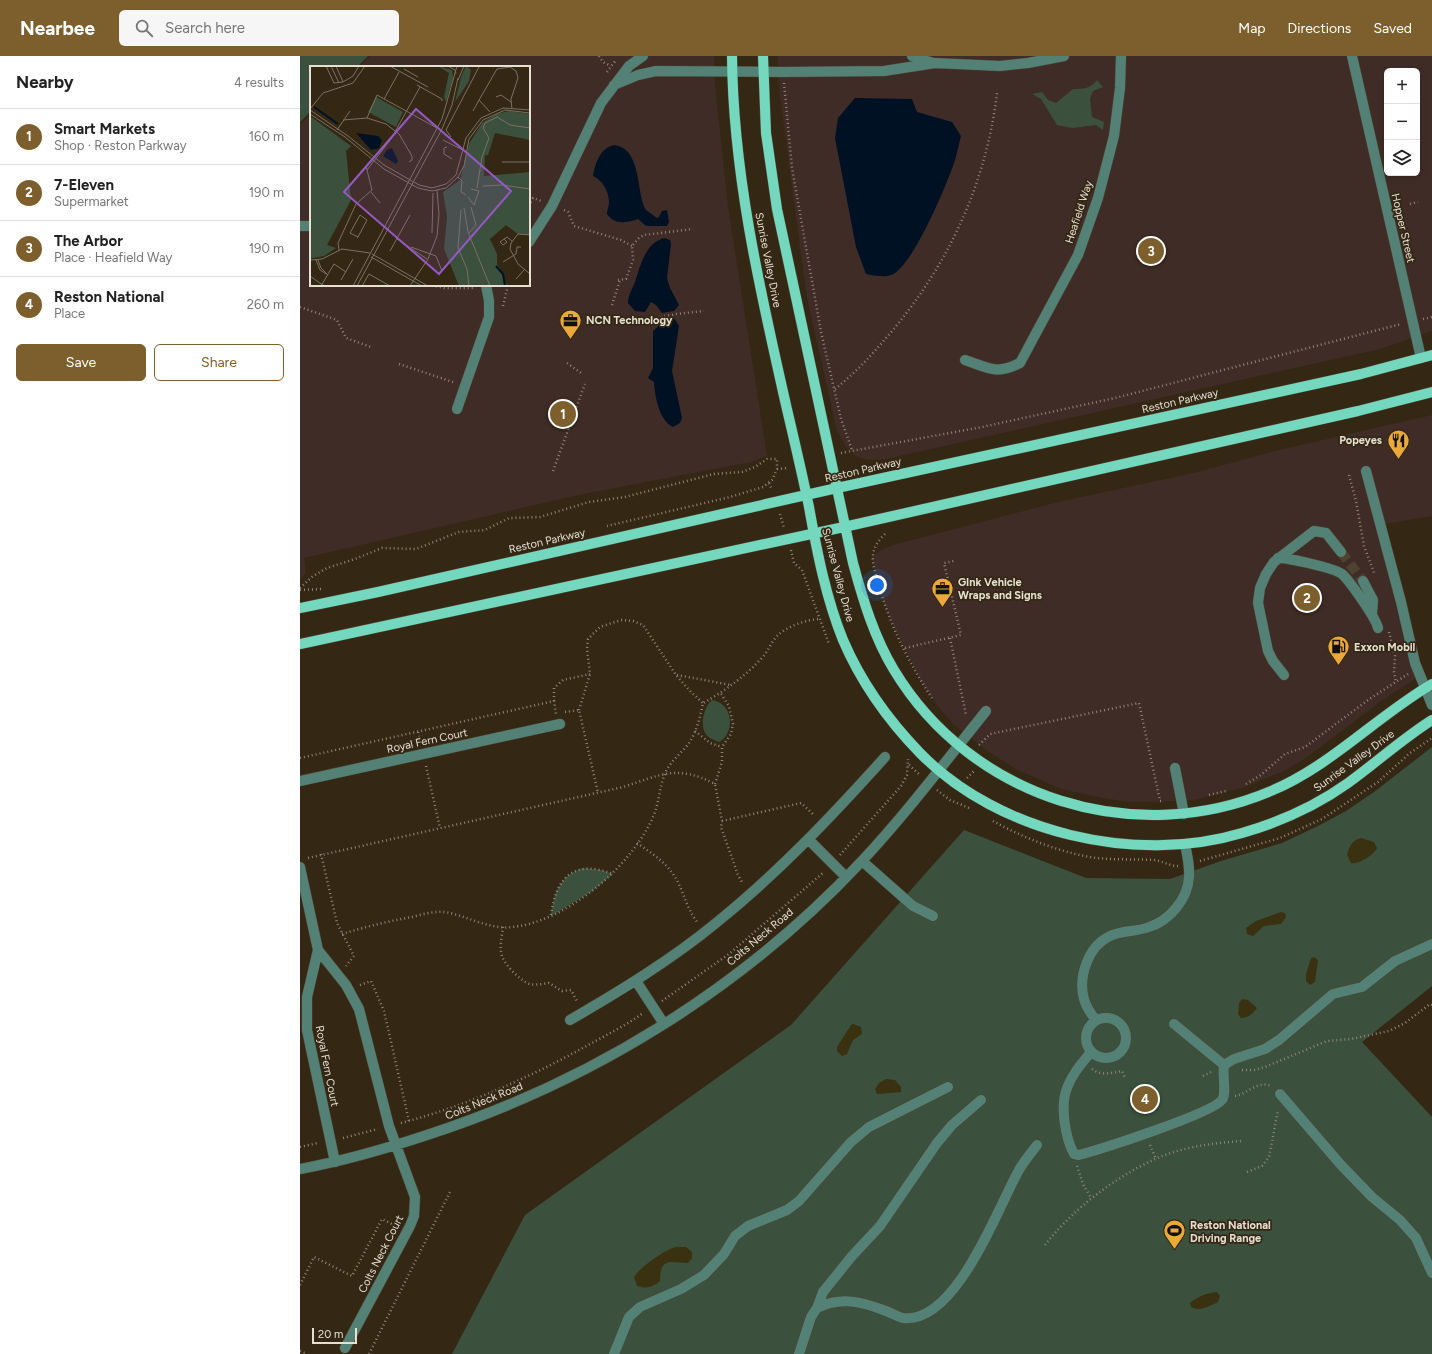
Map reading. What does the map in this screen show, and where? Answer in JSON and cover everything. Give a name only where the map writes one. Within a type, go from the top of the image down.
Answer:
[{"type":"main road","name":"Sunrise Valley Drive","points":[[732,56],[738,152],[750,236],[822,568],[838,625],[852,659],[864,680],[898,728],[921,754],[939,770],[961,786],[987,802],[1020,818],[1073,836],[1109,843],[1134,845],[1185,844],[1239,834],[1273,823],[1307,808],[1350,782],[1432,720]]},
{"type":"main road","name":"Sunrise Valley Drive","points":[[762,56],[766,133],[777,209],[844,527],[853,563],[868,615],[888,660],[915,700],[939,727],[981,762],[1011,780],[1039,794],[1074,805],[1128,814],[1184,814],[1233,804],[1264,794],[1290,782],[1313,769],[1389,712],[1429,686]]},
{"type":"main road","name":"Reston Parkway","points":[[300,608],[378,592],[622,535],[1361,374],[1432,355]]},
{"type":"main road","points":[[300,644],[844,527],[1358,411],[1432,392]]},
{"type":"street","points":[[530,240],[552,206],[598,108],[629,66],[643,56]]},
{"type":"street","points":[[912,56],[935,63]]},
{"type":"street","points":[[614,86],[638,75],[656,71],[884,71],[935,63],[1000,66],[1028,63],[1064,56]]},
{"type":"street","name":"Heafield Way","points":[[966,360],[997,371],[1020,363],[1078,255],[1098,198],[1114,136],[1120,88],[1121,56]]},
{"type":"street","name":"Hopper Street","points":[[1352,56],[1422,358]]},
{"type":"street","points":[[457,409],[489,317],[487,289]]},
{"type":"street","points":[[1366,471],[1379,526],[1401,602],[1415,663],[1429,686],[1432,705]]},
{"type":"street","points":[[1284,675],[1270,656],[1258,603],[1260,588],[1266,574],[1278,558],[1308,535],[1317,531],[1330,536],[1342,552]]},
{"type":"street","points":[[1278,558],[1295,560],[1341,574],[1372,614],[1378,628]]},
{"type":"street","points":[[1363,581],[1373,600],[1372,614]]},
{"type":"street","name":"Colts Neck Road","points":[[300,1169],[335,1162],[395,1146],[471,1120],[530,1095],[600,1062],[664,1024],[709,993],[768,947],[846,877],[862,861],[939,770],[986,711]]},
{"type":"street","name":"Royal Fern Court","points":[[300,781],[560,724]]},
{"type":"street","points":[[570,1020],[636,981],[704,932],[750,894],[824,824],[885,756]]},
{"type":"street","points":[[1175,768],[1184,814]]},
{"type":"street","points":[[808,840],[846,877]]},
{"type":"street","points":[[1096,1020],[1088,1011],[1083,998],[1085,964],[1100,943],[1110,935],[1149,927],[1170,915],[1186,892],[1189,879],[1185,844]]},
{"type":"street","points":[[862,861],[912,906],[933,916]]},
{"type":"street","name":"Royal Fern Court","points":[[300,867],[318,950],[307,997],[306,1013],[310,1046],[335,1162]]},
{"type":"street","points":[[1091,1052],[1082,1062],[1067,1088],[1064,1102],[1067,1141],[1074,1154],[1079,1155],[1124,1142],[1204,1111],[1219,1103],[1225,1094],[1222,1076],[1224,1065],[1234,1059],[1264,1048],[1279,1040],[1333,994],[1362,987],[1395,961],[1432,944]]},
{"type":"street","name":"Royal Fern Court","points":[[318,950],[346,985],[359,1009],[395,1146]]},
{"type":"street","points":[[636,981],[664,1024]]},
{"type":"street","points":[[1107,1018],[1117,1021],[1124,1029],[1126,1042],[1121,1052],[1112,1058],[1099,1057],[1091,1052],[1087,1046],[1086,1035],[1088,1027],[1096,1020],[1107,1018]]},
{"type":"street","points":[[1174,1024],[1224,1065]]},
{"type":"street","points":[[614,1354],[629,1317],[640,1307],[681,1289],[704,1275],[724,1254],[735,1236],[748,1226],[787,1210],[799,1201],[851,1142],[869,1128],[948,1087]]},
{"type":"street","points":[[1280,1094],[1341,1165],[1372,1196],[1400,1220],[1416,1238],[1432,1273]]},
{"type":"street","points":[[799,1354],[811,1317],[817,1308],[822,1292],[842,1267],[880,1226],[937,1142],[952,1125],[981,1100]]},
{"type":"street","points":[[817,1308],[826,1303],[851,1300],[866,1303],[904,1318],[924,1315],[937,1306],[962,1280],[977,1256],[1020,1170],[1037,1145]]},
{"type":"street","name":"Colts Neck Court","points":[[345,1348],[414,1216],[415,1197],[395,1146]]},
{"type":"path","points":[[599,56],[603,62],[611,66]]},
{"type":"path","points":[[785,93],[792,168],[821,332],[841,418],[852,450]]},
{"type":"path","points":[[834,390],[860,368],[898,324],[941,264],[954,239],[974,191],[990,131],[997,93]]},
{"type":"path","points":[[530,204],[533,198],[543,202]]},
{"type":"path","points":[[1410,204],[1418,202]]},
{"type":"path","points":[[574,226],[621,240],[632,246]]},
{"type":"path","points":[[612,305],[619,280],[626,280],[632,267],[632,246],[639,238],[644,235],[693,229]]},
{"type":"path","points":[[434,286],[446,288],[474,288],[480,293],[487,289],[507,290],[508,286]]},
{"type":"path","points":[[300,307],[337,320],[346,338],[371,347]]},
{"type":"path","points":[[617,322],[637,324],[676,314],[704,311]]},
{"type":"path","points":[[830,456],[852,450],[874,448],[982,427],[1115,398],[1395,326]]},
{"type":"path","points":[[399,364],[457,383]]},
{"type":"path","points":[[567,364],[581,374]]},
{"type":"path","points":[[553,471],[585,384]]},
{"type":"path","points":[[300,589],[313,576],[327,568],[382,548],[416,548],[459,532],[485,530],[509,518],[540,517],[589,502],[624,497],[714,474],[742,472],[755,467],[767,459],[777,458],[777,469],[769,483],[757,489],[600,527]]},
{"type":"path","points":[[777,469],[800,465]]},
{"type":"path","points":[[885,534],[874,548],[873,561],[889,616],[922,683],[933,700]]},
{"type":"path","points":[[853,563],[873,561]]},
{"type":"path","points":[[904,648],[960,635],[944,563],[954,561]]},
{"type":"path","points":[[342,934],[383,922],[437,912],[446,912],[476,922],[503,927],[527,924],[550,916],[591,892],[613,874],[637,843],[654,816],[665,773],[689,743],[695,731],[703,703],[731,685],[761,660],[778,635],[797,625],[819,619],[802,570],[822,568]]},
{"type":"path","points":[[300,589],[323,589]]},
{"type":"path","points":[[579,710],[590,674],[588,640],[600,627],[621,620],[633,621],[643,625],[676,675],[690,692],[703,703]]},
{"type":"path","points":[[950,638],[966,717],[974,725],[990,734]]},
{"type":"path","points":[[554,701],[554,688],[560,682],[590,674]]},
{"type":"path","points":[[676,675],[731,685]]},
{"type":"path","points":[[1241,786],[1261,775],[1285,754],[1305,747],[1368,700],[1396,683]]},
{"type":"path","points":[[720,692],[729,706],[733,724],[731,734],[722,747],[722,762],[715,784],[722,821],[721,827],[738,875],[750,894]]},
{"type":"path","points":[[950,800],[989,752],[980,745],[990,734],[1139,703],[1160,801],[1182,800],[1230,790]]},
{"type":"path","points":[[695,731],[710,742],[722,747]]},
{"type":"path","points":[[300,758],[418,732],[440,828]]},
{"type":"path","points":[[356,981],[360,985],[371,981],[384,1011],[409,1121],[513,1082],[572,1054],[638,1017],[729,954],[824,872],[901,786],[906,775],[908,765]]},
{"type":"path","points":[[307,858],[623,787],[665,773],[700,775],[715,784]]},
{"type":"path","points":[[722,821],[800,803],[824,824]]},
{"type":"path","points":[[637,843],[656,856],[670,870],[690,913],[704,932]]},
{"type":"path","points":[[321,854],[333,912],[342,934],[354,956],[345,966],[349,971]]},
{"type":"path","points":[[550,916],[556,890],[567,875],[583,868],[601,870],[613,874]]},
{"type":"path","points":[[503,927],[501,946],[502,957],[513,971],[527,983],[537,985],[549,983],[562,991],[570,990],[583,1012]]},
{"type":"path","points":[[1224,1065],[1246,1071],[1265,1068],[1327,1041],[1351,1040],[1389,1031],[1405,1023],[1430,1004],[1432,1005]]},
{"type":"path","points":[[1082,1062],[1097,1073],[1112,1073],[1122,1070],[1125,1078]]},
{"type":"path","points":[[1225,1094],[1239,1096],[1257,1085],[1264,1084],[1275,1088],[1280,1094],[1275,1134],[1269,1157],[1262,1166],[1247,1172]]},
{"type":"path","points":[[300,1147],[345,1138],[389,1126]]},
{"type":"path","points":[[1045,1245],[1069,1217],[1091,1198],[1156,1159],[1198,1147],[1242,1141]]},
{"type":"path","points":[[1074,1154],[1083,1184],[1091,1198]]},
{"type":"path","points":[[369,1354],[451,1190]]},
{"type":"path","points":[[300,1286],[314,1258],[352,1276],[382,1219],[395,1226],[398,1220]]},
{"type":"path","points":[[300,1350],[307,1354]]},
{"type":"shaded area","points":[[370,56],[714,56],[715,85],[728,207],[767,456],[751,462],[578,495],[304,558],[306,573],[300,579],[300,125],[310,115],[310,286],[530,286],[530,66],[360,66]]},
{"type":"shaded area","points":[[777,56],[1432,56],[1432,331],[1380,349],[886,459],[868,460],[856,456],[845,445],[837,431],[807,298],[780,96]]},
{"type":"shaded area","points":[[1432,415],[1432,516],[1378,525],[1407,655],[1417,678],[1381,701],[1306,758],[1284,771],[1242,788],[1194,800],[1129,802],[1061,789],[1016,769],[989,752],[953,724],[937,705],[922,683],[889,616],[882,596],[872,558],[881,550],[893,545],[1058,502],[1198,472],[1275,451]]},
{"type":"green space","points":[[300,56],[368,56],[358,66],[310,66],[310,112],[300,122]]},
{"type":"green space","points":[[1097,80],[1103,87],[1093,91],[1090,99],[1092,117],[1104,122],[1103,130],[1096,125],[1072,128],[1057,125],[1041,99],[1032,94],[1042,92],[1048,100],[1056,103],[1073,89],[1086,88]]},
{"type":"green space","points":[[712,700],[719,702],[724,706],[730,718],[728,732],[719,742],[711,739],[705,733],[703,725],[705,711]]},
{"type":"green space","points":[[1432,747],[1432,986],[1362,1042],[1432,1117],[1432,1354],[452,1354],[525,1215],[791,1025],[964,830],[1086,878],[1170,879],[1221,861],[1282,843],[1318,826],[1346,811],[1374,792]]},
{"type":"green space","points":[[583,868],[601,870],[613,874],[591,892],[551,916],[554,900],[559,886],[568,876]]},
{"type":"sand","points":[[1361,838],[1374,842],[1377,848],[1373,854],[1366,859],[1351,863],[1347,855],[1351,844]]},
{"type":"sand","points":[[1281,912],[1285,913],[1286,917],[1281,924],[1264,926],[1253,936],[1247,934],[1246,928],[1256,921]]},
{"type":"sand","points":[[1314,957],[1318,960],[1315,982],[1310,985],[1306,981],[1306,974],[1311,958]]},
{"type":"sand","points":[[1242,999],[1248,1000],[1257,1008],[1250,1015],[1241,1018],[1238,1014],[1239,1003]]},
{"type":"sand","points":[[853,1024],[861,1027],[862,1034],[853,1040],[847,1054],[842,1056],[837,1051],[837,1047]]},
{"type":"sand","points":[[886,1079],[895,1080],[901,1087],[901,1092],[877,1094],[875,1089],[879,1083]]},
{"type":"sand","points":[[676,1247],[686,1247],[692,1252],[692,1258],[688,1263],[672,1262],[664,1264],[660,1281],[652,1286],[637,1286],[634,1277],[637,1273],[660,1255]]},
{"type":"sand","points":[[1217,1292],[1220,1296],[1218,1302],[1201,1309],[1191,1307],[1190,1303],[1196,1298]]},
{"type":"water","points":[[855,98],[912,99],[917,112],[952,122],[961,136],[953,166],[927,226],[908,258],[899,269],[888,276],[866,274],[856,247],[835,138],[838,118]]},
{"type":"water","points":[[614,145],[623,148],[634,162],[646,210],[657,218],[662,211],[667,210],[669,222],[667,226],[646,226],[638,219],[621,222],[613,220],[607,214],[609,202],[608,194],[602,183],[593,176],[599,157],[605,149]]},
{"type":"water","points":[[664,238],[670,240],[671,244],[667,278],[670,288],[679,305],[674,311],[662,313],[656,305],[651,302],[645,312],[635,311],[628,303],[628,300],[641,263],[652,245]]},
{"type":"water","points":[[674,318],[679,326],[672,371],[682,418],[680,423],[673,427],[668,424],[661,414],[655,394],[654,382],[648,378],[653,368],[653,331],[666,319]]},
{"type":"tunnel","points":[[1341,552],[1363,581]]},
{"type":"place","name":"The Arbor","points":[[1151,251]]},
{"type":"place","name":"NCN Technology","points":[[570,340]]},
{"type":"place","name":"Smart Markets","points":[[563,414]]},
{"type":"place","name":"Popeyes","points":[[1398,460]]},
{"type":"place","name":"7-Eleven","points":[[1307,598]]},
{"type":"place","name":"GInk Vehicle Wraps and Signs","points":[[943,608]]},
{"type":"place","name":"Exxon Mobil","points":[[1338,666]]},
{"type":"place","name":"Reston National","points":[[1145,1099]]},
{"type":"place","name":"Reston National Driving Range","points":[[1174,1250]]}]
